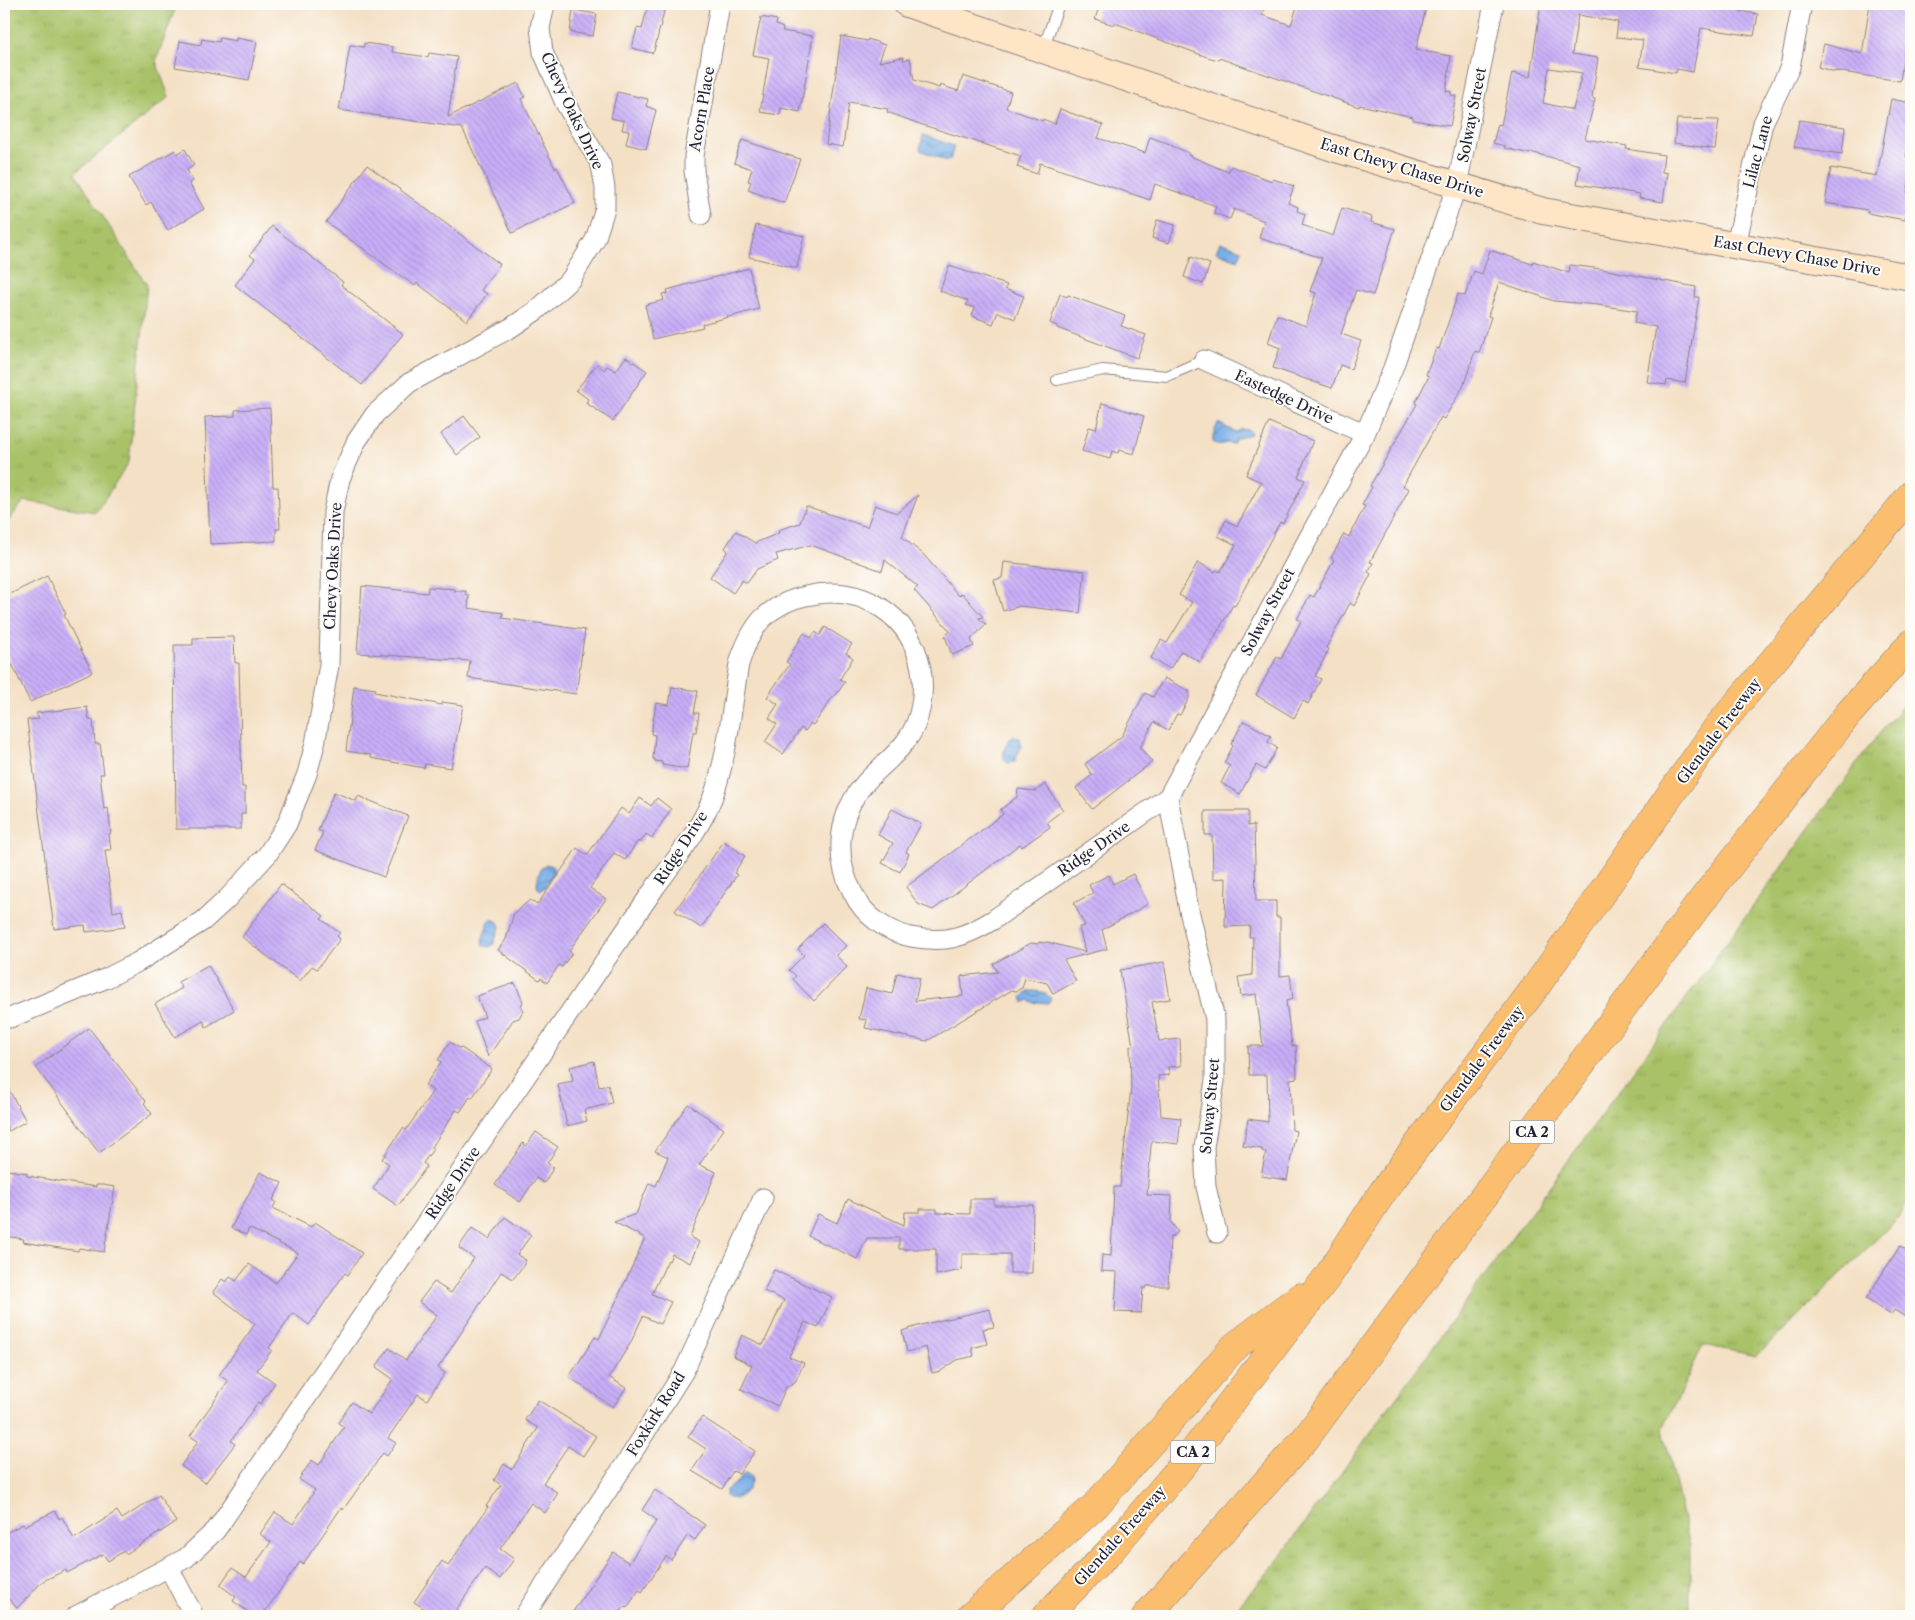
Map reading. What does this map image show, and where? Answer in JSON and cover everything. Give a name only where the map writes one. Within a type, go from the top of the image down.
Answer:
[{"type":"highway","name":"Glendale Freeway","points":[[1046,1616],[1110,1551],[1187,1460],[1328,1276],[1382,1193],[1537,985],[1717,728],[1911,495]]},
{"type":"highway","name":"CA 2","points":[[1146,1616],[1306,1438],[1696,908],[1849,714],[1911,644]]},
{"type":"highway","points":[[971,1616],[1095,1506],[1235,1346],[1328,1276]]},
{"type":"main road","name":"East Chevy Chase Drive","points":[[907,4],[1333,148],[1543,211],[1911,277]]},
{"type":"street","name":"Chevy Oaks Drive","points":[[7,1019],[107,978],[138,962],[203,921],[227,899],[267,855],[287,824],[308,774],[329,664],[333,512],[340,479],[356,442],[375,414],[409,383],[512,327],[538,310],[571,279],[595,240],[605,209],[605,188],[601,165],[565,103],[543,52],[540,28],[545,4]]},
{"type":"street","name":"Acorn Place","points":[[701,215],[694,171],[694,156],[720,4]]},
{"type":"street","name":"Solway Street","points":[[1216,1233],[1206,1187],[1204,1147],[1215,1081],[1215,1018],[1189,910],[1168,797],[1365,434],[1393,368],[1458,185],[1494,4]]},
{"type":"street","name":"Lilac Lane","points":[[1736,245],[1763,123],[1790,67],[1802,4]]},
{"type":"street","name":"Eastedge Drive","points":[[1204,360],[1365,434]]},
{"type":"street","name":"Ridge Drive","points":[[76,1616],[170,1568],[196,1550],[216,1530],[656,886],[694,834],[712,799],[718,780],[738,664],[752,632],[763,618],[779,605],[818,593],[837,591],[857,595],[874,603],[890,614],[902,627],[915,648],[921,670],[923,688],[921,707],[915,725],[906,741],[852,800],[844,820],[841,835],[840,850],[846,880],[855,898],[868,915],[886,927],[903,935],[925,940],[947,939],[970,933],[993,920],[1168,797]]},
{"type":"street","name":"Foxkirk Road","points":[[524,1616],[631,1455],[684,1371],[763,1198]]},
{"type":"street","points":[[170,1568],[194,1616]]},
{"type":"lane","points":[[1043,50],[1059,4]]},
{"type":"lane","points":[[1057,380],[1103,370],[1167,376],[1204,360]]},
{"type":"green space","points":[[4,4],[177,4],[156,61],[169,97],[75,173],[147,285],[129,462],[96,512],[24,501],[4,526]]},
{"type":"green space","points":[[1911,696],[1911,1193],[1900,1216],[1757,1356],[1703,1345],[1663,1429],[1690,1546],[1690,1616],[1230,1616],[1275,1564],[1874,740]]},
{"type":"water","points":[[923,135],[954,146],[950,160],[947,161],[920,150]]},
{"type":"water","points":[[1220,242],[1242,250],[1238,260],[1216,252]]},
{"type":"water","points":[[1218,423],[1236,432],[1242,429],[1249,430],[1251,434],[1236,439],[1233,444],[1218,445],[1213,442],[1213,435]]},
{"type":"water","points":[[1016,736],[1020,738],[1022,747],[1015,762],[1008,763],[1004,759],[1005,749],[1010,739]]},
{"type":"water","points":[[546,864],[553,866],[554,872],[544,888],[540,890],[537,887],[538,877]]},
{"type":"water","points":[[492,919],[498,922],[500,927],[493,945],[489,947],[483,945],[482,941],[489,921]]},
{"type":"water","points":[[1028,991],[1045,993],[1051,1000],[1048,1003],[1034,1003],[1028,1000],[1024,1003],[1022,997]]},
{"type":"water","points":[[744,1474],[748,1474],[752,1478],[748,1490],[736,1499],[726,1496],[726,1490]]},
{"type":"building","points":[[648,4],[666,4],[652,53],[632,48],[637,28],[642,29]]},
{"type":"building","points":[[1100,4],[1266,4],[1262,15],[1291,25],[1298,4],[1427,4],[1416,50],[1451,56],[1446,91],[1456,96],[1450,126],[1413,120],[1413,117],[1360,105],[1359,107],[1219,58],[1219,60],[1207,57],[1115,23],[1114,25],[1095,19]]},
{"type":"building","points":[[1541,4],[1634,4],[1652,7],[1653,4],[1741,4],[1740,11],[1758,14],[1754,36],[1701,28],[1693,72],[1677,69],[1676,73],[1639,67],[1643,40],[1616,37],[1618,22],[1578,15],[1572,54],[1598,58],[1592,98],[1595,99],[1585,139],[1627,146],[1626,149],[1664,155],[1662,172],[1667,173],[1663,202],[1639,198],[1640,194],[1577,184],[1580,165],[1530,152],[1530,154],[1504,148],[1505,146],[1493,143],[1498,124],[1501,125],[1512,73],[1530,77]],"holes":[[[1549,68],[1582,73],[1573,110],[1543,103]]]},
{"type":"building","points":[[1870,4],[1911,4],[1911,50],[1905,49],[1900,81],[1835,72],[1818,67],[1824,44],[1862,54]]},
{"type":"building","points":[[573,10],[597,14],[593,36],[570,32]]},
{"type":"building","points":[[761,17],[777,20],[776,25],[783,28],[782,31],[813,36],[800,112],[781,108],[780,115],[760,112],[769,58],[753,55]]},
{"type":"building","points":[[841,36],[867,41],[868,39],[885,45],[879,62],[903,57],[904,60],[910,58],[914,80],[939,88],[940,85],[958,91],[963,76],[1011,92],[1006,108],[1043,121],[1043,119],[1055,124],[1060,109],[1103,125],[1098,138],[1145,153],[1150,137],[1173,145],[1189,153],[1188,155],[1228,172],[1231,166],[1272,181],[1273,179],[1294,186],[1288,203],[1298,207],[1297,211],[1305,214],[1302,225],[1333,236],[1342,208],[1372,217],[1371,222],[1395,229],[1373,295],[1356,290],[1341,334],[1361,341],[1351,369],[1340,365],[1332,388],[1273,368],[1280,348],[1268,343],[1277,315],[1306,326],[1316,293],[1310,291],[1322,258],[1259,238],[1264,221],[1234,209],[1230,219],[1214,213],[1216,206],[1155,184],[1150,200],[1040,163],[1037,174],[1017,167],[1021,156],[920,124],[887,112],[888,109],[849,102],[843,147],[826,144]]},
{"type":"building","points":[[220,38],[236,41],[236,38],[257,42],[249,80],[175,67],[180,41],[201,45],[202,39],[219,42]]},
{"type":"building","points":[[364,43],[393,47],[392,52],[428,57],[429,53],[457,57],[448,117],[518,83],[525,97],[521,99],[555,168],[557,167],[575,203],[512,233],[462,128],[339,110],[350,45],[364,47]]},
{"type":"building","points":[[617,92],[648,99],[646,106],[656,110],[646,149],[626,144],[629,131],[622,130],[624,121],[611,118]]},
{"type":"building","points":[[1891,99],[1911,103],[1911,127],[1906,157],[1911,158],[1911,172],[1907,193],[1910,193],[1905,220],[1867,213],[1868,210],[1825,203],[1831,168],[1877,176]]},
{"type":"building","points":[[1677,119],[1719,120],[1715,149],[1674,143]]},
{"type":"building","points":[[1799,120],[1845,127],[1842,154],[1794,147]]},
{"type":"building","points":[[742,140],[800,159],[784,203],[748,190],[751,182],[748,181],[752,169],[734,163]]},
{"type":"building","points":[[185,149],[194,165],[187,170],[193,181],[189,183],[204,209],[168,230],[151,202],[146,205],[129,177],[175,150],[177,154]]},
{"type":"building","points":[[367,165],[500,264],[481,290],[487,294],[467,321],[417,283],[415,286],[326,222]]},
{"type":"building","points":[[1157,220],[1175,225],[1169,243],[1152,238]]},
{"type":"building","points":[[756,225],[804,236],[797,268],[749,257]]},
{"type":"building","points":[[272,226],[343,282],[341,285],[403,334],[362,385],[235,285],[255,259],[250,255]]},
{"type":"building","points":[[1490,250],[1532,264],[1533,261],[1569,273],[1570,265],[1602,269],[1696,287],[1695,297],[1699,297],[1685,383],[1667,380],[1666,385],[1647,382],[1656,327],[1634,323],[1637,311],[1554,301],[1499,282],[1488,316],[1491,317],[1479,353],[1475,351],[1463,387],[1444,419],[1441,417],[1403,486],[1409,489],[1370,562],[1373,563],[1368,572],[1371,574],[1354,606],[1350,603],[1326,648],[1329,649],[1315,676],[1321,679],[1308,704],[1303,701],[1294,718],[1256,695],[1277,657],[1281,659],[1301,621],[1297,619],[1310,595],[1314,597],[1334,560],[1331,558],[1344,534],[1349,537],[1365,506],[1362,505],[1372,487],[1370,486],[1417,404],[1415,403],[1429,376],[1426,375],[1436,348],[1439,349],[1458,294],[1465,296],[1474,271],[1482,274]]},
{"type":"building","points":[[1191,257],[1210,264],[1203,284],[1184,277]]},
{"type":"building","points":[[949,266],[1007,285],[1005,289],[1024,296],[1015,319],[998,312],[993,324],[972,316],[975,308],[966,305],[968,301],[940,291]]},
{"type":"building","points":[[749,268],[759,309],[702,324],[703,327],[653,339],[645,305],[664,300],[662,294],[668,293],[667,290]]},
{"type":"building","points":[[1060,294],[1067,297],[1068,295],[1125,316],[1121,326],[1146,335],[1137,358],[1057,328],[1057,326],[1050,323]]},
{"type":"building","points":[[626,357],[647,371],[613,421],[586,403],[588,399],[576,390],[597,364],[604,370],[607,366],[616,371]]},
{"type":"building","points":[[1102,403],[1144,416],[1134,454],[1119,450],[1118,453],[1112,451],[1110,459],[1082,451],[1089,427],[1096,429]]},
{"type":"building","points":[[270,408],[273,487],[278,487],[280,529],[276,529],[276,541],[210,544],[205,417],[235,416],[235,410]]},
{"type":"building","points":[[464,416],[480,437],[457,455],[441,434]]},
{"type":"building","points":[[1269,422],[1313,441],[1298,477],[1305,480],[1283,523],[1280,522],[1235,606],[1233,605],[1200,662],[1181,651],[1170,669],[1151,658],[1161,640],[1167,643],[1192,602],[1179,595],[1198,562],[1215,572],[1216,570],[1220,572],[1236,545],[1218,536],[1226,520],[1237,526],[1261,482],[1246,475]]},
{"type":"building","points":[[918,495],[902,537],[924,555],[959,596],[962,593],[983,617],[979,618],[986,625],[971,639],[974,646],[952,655],[945,636],[950,631],[914,590],[918,587],[885,560],[882,571],[811,545],[776,554],[778,560],[757,569],[747,583],[742,580],[733,593],[710,577],[728,551],[725,548],[736,531],[755,543],[779,533],[778,530],[800,523],[806,506],[867,527],[875,505],[897,513]]},
{"type":"building","points":[[1004,562],[1085,571],[1080,613],[1020,606],[1003,611],[994,580],[1002,578]]},
{"type":"building","points":[[47,576],[92,672],[30,702],[4,648],[4,597]]},
{"type":"building","points":[[362,586],[427,593],[428,587],[466,591],[466,595],[469,595],[468,608],[503,613],[502,618],[585,630],[576,694],[468,678],[470,661],[357,653]]},
{"type":"building","points":[[825,627],[852,644],[846,653],[853,658],[840,679],[845,682],[836,695],[834,695],[813,725],[811,723],[805,731],[801,728],[783,754],[765,742],[777,724],[769,718],[778,704],[767,697],[790,664],[786,662],[804,633],[811,638],[815,632],[820,635]]},
{"type":"building","points":[[234,637],[235,663],[239,663],[242,787],[245,787],[245,814],[241,814],[241,829],[176,829],[174,645],[193,645],[193,638]]},
{"type":"building","points":[[1164,678],[1189,691],[1189,698],[1180,715],[1177,714],[1168,730],[1154,722],[1140,748],[1152,762],[1092,809],[1076,788],[1092,775],[1085,764],[1122,736],[1145,693],[1153,697]]},
{"type":"building","points":[[354,686],[376,689],[375,692],[442,705],[442,702],[463,705],[451,768],[425,764],[424,768],[371,758],[371,755],[346,751]]},
{"type":"building","points":[[672,687],[698,691],[694,713],[699,713],[696,732],[693,732],[687,769],[662,765],[662,762],[653,759],[655,735],[651,734],[656,703],[669,705]]},
{"type":"building","points":[[87,707],[89,720],[93,720],[95,744],[100,744],[104,774],[100,774],[104,809],[108,808],[111,833],[109,834],[111,850],[105,850],[113,912],[122,910],[125,927],[86,932],[85,925],[54,929],[27,720],[39,719],[36,713]]},
{"type":"building","points":[[1244,721],[1271,736],[1268,742],[1277,748],[1265,770],[1256,765],[1240,794],[1221,783],[1230,766],[1224,763],[1233,746],[1231,744]]},
{"type":"building","points":[[1045,784],[1063,810],[1047,822],[1050,827],[1022,847],[1020,844],[933,910],[918,904],[906,887],[1003,814],[1000,810],[1017,797],[1018,789],[1036,791]]},
{"type":"building","points":[[334,792],[356,801],[358,796],[408,816],[384,877],[315,850],[323,832],[318,830]]},
{"type":"building","points":[[640,798],[651,806],[657,798],[671,809],[652,838],[646,834],[640,843],[638,841],[625,860],[614,853],[590,888],[606,899],[569,951],[572,953],[562,967],[559,965],[547,983],[541,978],[539,980],[498,950],[506,939],[514,913],[530,900],[537,905],[577,848],[587,855],[621,808],[629,814]]},
{"type":"building","points":[[892,809],[921,824],[906,852],[909,854],[900,872],[882,863],[893,843],[878,835]]},
{"type":"building","points":[[1205,811],[1248,811],[1248,826],[1254,825],[1256,901],[1276,901],[1276,917],[1280,917],[1280,976],[1290,975],[1293,999],[1286,1001],[1292,1046],[1296,1045],[1297,1078],[1290,1079],[1292,1130],[1296,1131],[1287,1180],[1261,1176],[1266,1152],[1262,1151],[1262,1149],[1243,1146],[1248,1119],[1268,1122],[1267,1075],[1249,1075],[1248,1046],[1263,1046],[1256,994],[1241,996],[1238,977],[1252,975],[1253,937],[1249,937],[1250,926],[1225,927],[1226,878],[1213,879],[1212,835],[1205,835]]},
{"type":"building","points":[[724,841],[745,856],[734,873],[737,875],[701,928],[675,911]]},
{"type":"building","points":[[1133,874],[1148,904],[1102,930],[1107,949],[1064,960],[1076,981],[1053,994],[1047,983],[1025,978],[1022,988],[1016,991],[1012,990],[927,1041],[865,1028],[867,1020],[859,1019],[866,988],[892,994],[897,973],[920,978],[915,1001],[963,996],[961,976],[998,972],[993,964],[1031,943],[1047,942],[1085,952],[1079,927],[1085,926],[1074,903],[1093,893],[1089,885],[1109,875],[1113,884]]},
{"type":"building","points":[[281,884],[324,916],[321,919],[340,933],[337,936],[340,939],[317,969],[312,966],[300,981],[242,937]]},
{"type":"building","points":[[823,923],[846,946],[836,955],[847,967],[814,1001],[793,979],[796,976],[789,970],[804,955],[798,949]]},
{"type":"building","points":[[1164,962],[1170,999],[1152,1002],[1159,1041],[1180,1039],[1181,1066],[1168,1067],[1169,1075],[1158,1076],[1161,1116],[1181,1118],[1178,1144],[1153,1141],[1151,1145],[1147,1195],[1172,1196],[1171,1222],[1178,1232],[1170,1238],[1168,1286],[1147,1286],[1143,1288],[1141,1313],[1115,1312],[1117,1272],[1101,1271],[1102,1255],[1111,1256],[1114,1187],[1120,1187],[1131,1088],[1130,1046],[1133,1046],[1120,970]]},
{"type":"building","points":[[208,965],[234,1010],[206,1027],[203,1021],[175,1037],[155,1004],[182,988],[178,982]]},
{"type":"building","points":[[515,983],[523,1002],[521,1006],[523,1011],[519,1018],[513,1020],[488,1057],[475,1021],[485,1017],[477,996]]},
{"type":"building","points":[[89,1028],[146,1101],[144,1103],[152,1114],[99,1153],[36,1067]]},
{"type":"building","points":[[450,1042],[492,1069],[460,1112],[456,1110],[423,1163],[427,1166],[398,1206],[373,1189],[389,1164],[382,1159],[403,1128],[406,1130],[433,1091],[425,1085],[441,1062],[438,1060]]},
{"type":"building","points":[[594,1061],[599,1087],[608,1085],[612,1103],[584,1110],[587,1121],[567,1126],[558,1084],[573,1081],[570,1067]]},
{"type":"building","points":[[4,1081],[26,1121],[9,1131],[4,1122]]},
{"type":"building","points":[[688,1104],[724,1129],[699,1165],[716,1172],[690,1237],[699,1242],[690,1263],[672,1254],[668,1260],[652,1294],[671,1302],[660,1324],[643,1316],[630,1344],[609,1377],[626,1388],[613,1407],[569,1377],[595,1337],[599,1339],[645,1238],[614,1222],[636,1214],[649,1183],[656,1186],[668,1157],[655,1151]]},
{"type":"building","points":[[536,1132],[558,1147],[547,1163],[554,1167],[544,1183],[536,1178],[520,1202],[495,1185],[523,1143],[526,1146]]},
{"type":"building","points":[[8,1170],[27,1173],[27,1176],[96,1187],[96,1185],[103,1185],[115,1187],[104,1252],[79,1248],[78,1251],[23,1242],[24,1239],[4,1236],[4,1195]]},
{"type":"building","points":[[260,1172],[282,1183],[273,1200],[276,1202],[273,1208],[311,1227],[315,1222],[362,1253],[348,1275],[345,1273],[309,1325],[293,1313],[269,1348],[272,1350],[257,1370],[275,1383],[260,1404],[258,1402],[231,1441],[235,1444],[205,1483],[181,1466],[198,1441],[190,1436],[228,1381],[219,1375],[255,1324],[213,1292],[222,1279],[226,1282],[230,1277],[236,1281],[249,1264],[276,1283],[298,1253],[249,1228],[246,1235],[231,1228]]},
{"type":"building","points":[[848,1199],[904,1225],[905,1212],[920,1212],[920,1209],[937,1209],[937,1213],[970,1214],[970,1199],[994,1199],[994,1205],[1033,1205],[1032,1273],[1010,1273],[1010,1254],[962,1254],[962,1270],[936,1275],[936,1249],[899,1249],[899,1238],[867,1238],[857,1259],[808,1236],[818,1214],[837,1223]]},
{"type":"building","points":[[505,1217],[531,1235],[517,1255],[526,1260],[523,1266],[513,1279],[501,1272],[438,1368],[445,1373],[427,1400],[418,1394],[388,1438],[396,1443],[387,1456],[383,1453],[343,1510],[341,1508],[303,1564],[300,1562],[262,1616],[255,1616],[233,1601],[236,1597],[220,1585],[232,1568],[246,1577],[271,1542],[260,1534],[275,1512],[293,1524],[315,1490],[299,1479],[312,1460],[319,1465],[344,1427],[338,1423],[352,1402],[369,1414],[393,1379],[376,1367],[389,1348],[406,1360],[437,1315],[419,1302],[434,1282],[451,1293],[474,1258],[459,1248],[472,1228],[489,1239]]},
{"type":"building","points":[[1900,1246],[1911,1253],[1911,1305],[1904,1316],[1894,1310],[1891,1315],[1866,1299]]},
{"type":"building","points":[[774,1270],[832,1297],[818,1328],[805,1322],[789,1357],[804,1363],[795,1382],[786,1387],[778,1406],[741,1389],[752,1365],[733,1356],[742,1335],[763,1345],[784,1300],[764,1291]]},
{"type":"building","points":[[990,1309],[994,1327],[983,1329],[987,1344],[972,1348],[974,1356],[957,1360],[941,1371],[932,1373],[926,1347],[907,1352],[902,1331]]},
{"type":"building","points":[[538,1400],[596,1436],[583,1456],[568,1446],[543,1483],[558,1493],[545,1513],[531,1503],[500,1549],[514,1559],[500,1579],[485,1568],[452,1616],[420,1616],[425,1609],[414,1602],[442,1561],[448,1566],[488,1507],[486,1506],[501,1485],[494,1480],[504,1464],[511,1469],[513,1468],[538,1428],[525,1420]]},
{"type":"building","points":[[702,1417],[755,1451],[739,1474],[733,1471],[722,1489],[692,1471],[706,1449],[688,1437]]},
{"type":"building","points":[[655,1490],[705,1525],[695,1540],[688,1535],[671,1560],[666,1556],[642,1592],[639,1590],[627,1608],[624,1607],[618,1616],[570,1616],[613,1552],[629,1563],[657,1520],[642,1510]]},
{"type":"building","points":[[159,1495],[176,1522],[126,1554],[124,1551],[108,1561],[103,1554],[67,1573],[66,1570],[43,1581],[17,1608],[4,1594],[4,1534],[55,1511],[59,1519],[62,1517],[74,1539],[117,1511],[122,1519]]}]
